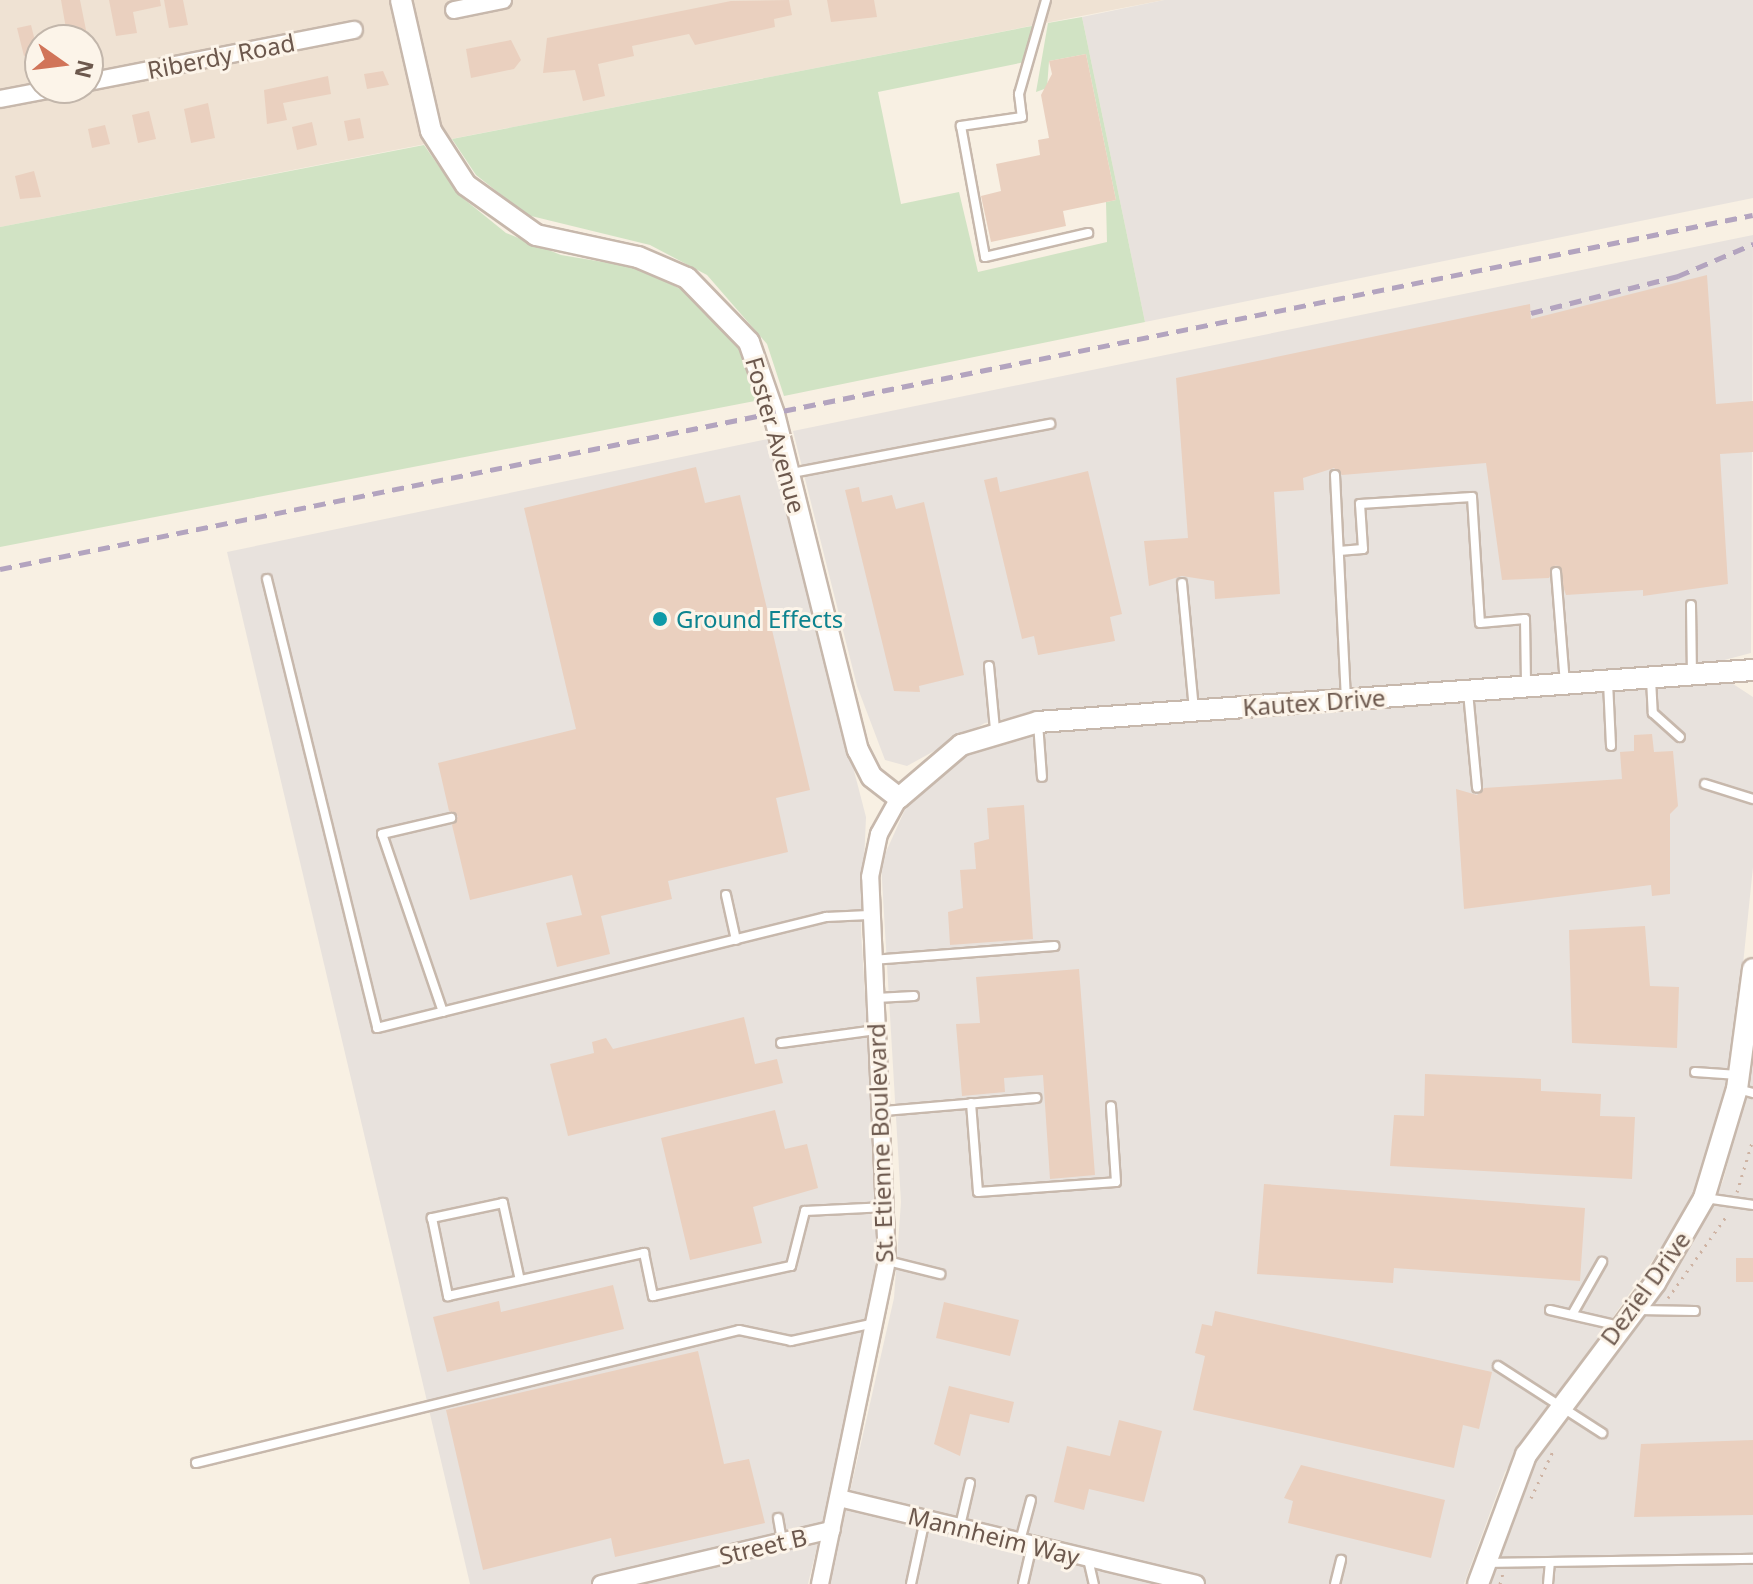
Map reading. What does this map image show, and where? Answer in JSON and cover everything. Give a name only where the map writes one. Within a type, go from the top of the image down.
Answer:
[{"type":"street","name":"Foster Avenue","points":[[401,0],[431,131],[466,185],[536,235],[638,257],[687,278],[724,308],[764,378],[858,750],[872,777],[899,798]]},
{"type":"street","points":[[454,10],[503,0]]},
{"type":"street","name":"Riberdy Road","points":[[104,79],[354,30]]},
{"type":"street","points":[[0,99],[24,94]]},
{"type":"street","name":"Kautex Drive","points":[[899,798],[922,771],[995,730],[1038,722],[1753,670]]},
{"type":"street","name":"St. Etienne Boulevard","points":[[820,1584],[880,1322],[887,1261],[884,1111],[869,915],[879,834],[899,798]]},
{"type":"street","name":"Deziel Drive","points":[[1478,1584],[1502,1506],[1556,1406],[1627,1318],[1704,1198],[1743,1085],[1753,969]]},
{"type":"street","name":"Mannheim Way","points":[[839,1498],[1195,1584]]},
{"type":"street","name":"Street B","points":[[601,1584],[832,1530]]},
{"type":"lane","points":[[1046,0],[1019,94],[1022,117],[961,126],[985,257],[1088,233]]},
{"type":"lane","points":[[789,473],[1050,424]]},
{"type":"lane","points":[[1335,475],[1346,700]]},
{"type":"lane","points":[[1339,551],[1363,549],[1360,504],[1472,497],[1480,623],[1525,619],[1526,687]]},
{"type":"lane","points":[[1556,572],[1565,684]]},
{"type":"lane","points":[[267,579],[377,1028],[736,940],[869,915]]},
{"type":"lane","points":[[1182,583],[1194,711]]},
{"type":"lane","points":[[1691,605],[1692,675]]},
{"type":"lane","points":[[989,666],[995,730]]},
{"type":"lane","points":[[1651,678],[1653,713],[1680,737]]},
{"type":"lane","points":[[1608,681],[1611,746]]},
{"type":"lane","points":[[1468,691],[1477,788]]},
{"type":"lane","points":[[1038,722],[1042,777]]},
{"type":"lane","points":[[1705,784],[1753,799]]},
{"type":"lane","points":[[443,1012],[382,834],[451,818]]},
{"type":"lane","points":[[726,895],[736,940]]},
{"type":"lane","points":[[872,960],[1054,946]]},
{"type":"lane","points":[[875,998],[914,996]]},
{"type":"lane","points":[[781,1043],[877,1030]]},
{"type":"lane","points":[[1695,1072],[1743,1085]]},
{"type":"lane","points":[[884,1111],[1036,1098]]},
{"type":"lane","points":[[971,1103],[978,1192],[1116,1182],[1111,1106]]},
{"type":"lane","points":[[1704,1198],[1753,1205]]},
{"type":"lane","points":[[519,1276],[503,1203],[432,1218],[448,1296],[519,1276],[644,1253],[653,1296],[791,1266],[805,1211],[888,1207]]},
{"type":"lane","points":[[887,1261],[940,1274]]},
{"type":"lane","points":[[1573,1313],[1602,1262]]},
{"type":"lane","points":[[1550,1310],[1627,1318],[1695,1311]]},
{"type":"lane","points":[[196,1463],[739,1330],[791,1341],[880,1322]]},
{"type":"lane","points":[[1498,1366],[1602,1433]]},
{"type":"lane","points":[[959,1527],[970,1483]]},
{"type":"lane","points":[[1023,1584],[1031,1500]]},
{"type":"lane","points":[[778,1518],[782,1542]]},
{"type":"lane","points":[[911,1584],[925,1519]]},
{"type":"lane","points":[[1088,1558],[1094,1584]]},
{"type":"lane","points":[[1482,1563],[1753,1559]]},
{"type":"lane","points":[[1335,1584],[1341,1560]]},
{"type":"lane","points":[[1548,1584],[1550,1562]]},
{"type":"path","points":[[1738,1190],[1753,1139]]},
{"type":"path","points":[[1675,1289],[1727,1218]]},
{"type":"path","points":[[1524,1511],[1558,1442]]},
{"type":"path","points":[[1500,1584],[1502,1576]]},
{"type":"shaded area","points":[[0,0],[1164,0],[0,227]]},
{"type":"shaded area","points":[[1164,0],[1753,0],[1753,198],[1145,322],[1082,17]]},
{"type":"shaded area","points":[[1753,235],[1751,653],[1709,664],[1039,712],[985,723],[907,766],[885,760],[857,686],[793,431]]},
{"type":"shaded area","points":[[768,439],[866,817],[861,931],[880,1230],[863,1359],[808,1584],[470,1584],[227,552]]},
{"type":"shaded area","points":[[1730,682],[1753,697],[1753,867],[1730,1091],[1692,1204],[1505,1472],[1464,1584],[829,1584],[894,1298],[901,1202],[881,863],[907,805],[952,760],[1013,735]]},
{"type":"shaded area","points":[[1753,1064],[1753,1584],[1488,1584],[1537,1453],[1698,1232],[1723,1181]]},
{"type":"green space","points":[[1082,17],[1145,322],[784,396],[767,344],[707,275],[650,245],[527,215],[476,175],[452,139],[1037,25],[1025,62],[878,92],[901,204],[959,192],[978,272],[1107,242],[1106,202],[1116,200],[1086,54],[1049,61],[1047,88],[1036,92],[1048,23]]},
{"type":"green space","points":[[424,145],[459,195],[506,233],[561,255],[639,268],[688,293],[741,350],[760,400],[0,547],[0,227]]},
{"type":"building","points":[[61,0],[80,0],[85,24],[65,24]]},
{"type":"building","points":[[109,0],[160,0],[161,6],[133,12],[137,33],[116,36]]},
{"type":"building","points":[[164,0],[183,0],[188,25],[169,28]]},
{"type":"building","points":[[789,0],[792,15],[774,19],[775,27],[695,45],[689,34],[632,46],[634,56],[598,64],[605,96],[583,101],[575,70],[543,73],[547,38],[731,1]]},
{"type":"building","points":[[827,0],[874,0],[877,17],[831,22]]},
{"type":"building","points":[[24,26],[24,56],[17,28]]},
{"type":"building","points":[[511,40],[521,60],[514,69],[471,78],[466,49]]},
{"type":"building","points":[[1086,54],[1116,200],[1063,211],[1066,226],[991,242],[981,196],[1001,191],[996,164],[1040,155],[1038,140],[1049,138],[1041,95],[1052,74],[1049,61]]},
{"type":"building","points":[[383,71],[389,85],[367,89],[364,74]]},
{"type":"building","points":[[328,76],[331,94],[283,103],[287,120],[267,124],[264,90]]},
{"type":"building","points":[[208,103],[215,138],[191,143],[184,109]]},
{"type":"building","points":[[149,111],[156,139],[138,143],[132,115]]},
{"type":"building","points":[[360,118],[364,138],[348,141],[344,121]]},
{"type":"building","points":[[312,122],[317,145],[297,150],[292,127]]},
{"type":"building","points":[[105,125],[110,144],[92,148],[88,129]]},
{"type":"building","points":[[34,171],[41,197],[20,199],[15,176]]},
{"type":"building","points":[[1707,275],[1716,404],[1753,401],[1753,452],[1720,454],[1728,584],[1643,596],[1643,590],[1566,595],[1556,565],[1549,578],[1502,580],[1486,463],[1342,475],[1334,468],[1303,478],[1304,490],[1274,492],[1280,594],[1215,599],[1214,581],[1182,576],[1149,586],[1144,541],[1188,538],[1176,378],[1530,304],[1531,319]]},
{"type":"building","name":"Ground Effects","points":[[696,467],[705,503],[740,495],[810,790],[776,798],[788,852],[668,881],[672,899],[601,916],[610,954],[557,967],[546,923],[582,915],[572,875],[470,900],[452,825],[458,816],[449,811],[438,763],[576,729],[524,508]]},
{"type":"building","points":[[1088,471],[1122,614],[1110,617],[1115,641],[1038,655],[1034,636],[1022,639],[984,480],[997,477],[1000,492]]},
{"type":"building","points":[[859,487],[862,502],[892,495],[896,509],[924,502],[964,675],[919,686],[920,692],[894,691],[845,490]]},
{"type":"building","points":[[1652,734],[1654,752],[1673,751],[1678,806],[1670,814],[1670,894],[1652,896],[1651,885],[1464,909],[1456,789],[1477,795],[1484,788],[1622,779],[1620,752],[1634,751],[1634,735]]},
{"type":"building","points":[[1024,805],[1033,939],[950,945],[948,912],[963,908],[960,870],[976,869],[974,843],[989,839],[987,808]]},
{"type":"building","points":[[1645,926],[1650,986],[1679,987],[1677,1048],[1572,1043],[1569,930]]},
{"type":"building","points":[[1079,969],[1095,1175],[1050,1179],[1043,1075],[1004,1078],[1005,1092],[962,1096],[956,1024],[980,1023],[976,977]]},
{"type":"building","points":[[744,1017],[755,1064],[777,1059],[783,1083],[568,1136],[550,1064],[594,1053],[592,1042],[606,1038],[613,1049]]},
{"type":"building","points":[[1425,1074],[1541,1079],[1541,1091],[1601,1094],[1600,1116],[1635,1117],[1632,1179],[1390,1166],[1394,1115],[1424,1116]]},
{"type":"building","points":[[775,1110],[785,1149],[807,1144],[818,1188],[753,1207],[762,1243],[690,1260],[661,1138]]},
{"type":"building","points":[[1264,1184],[1585,1208],[1580,1281],[1394,1268],[1393,1283],[1257,1274]]},
{"type":"building","points":[[1736,1258],[1753,1258],[1753,1282],[1736,1282]]},
{"type":"building","points":[[613,1285],[624,1329],[447,1372],[433,1317],[499,1301],[501,1312]]},
{"type":"building","points":[[944,1302],[1019,1320],[1010,1356],[936,1338]]},
{"type":"building","points":[[1215,1311],[1492,1372],[1479,1429],[1463,1425],[1454,1468],[1193,1410],[1205,1356],[1195,1353],[1202,1324],[1212,1326]]},
{"type":"building","points":[[698,1351],[724,1464],[749,1459],[765,1523],[615,1557],[611,1538],[483,1570],[446,1410]]},
{"type":"building","points":[[949,1386],[1014,1402],[1009,1423],[970,1414],[960,1456],[934,1444]]},
{"type":"building","points":[[1119,1420],[1162,1431],[1144,1502],[1089,1489],[1084,1510],[1054,1502],[1067,1446],[1110,1456]]},
{"type":"building","points":[[1753,1440],[1753,1515],[1634,1517],[1641,1444]]},
{"type":"building","points":[[1301,1465],[1445,1500],[1431,1558],[1288,1523],[1293,1501],[1284,1498]]},
{"type":"railway","points":[[0,569],[1753,215]]},
{"type":"railway","points":[[1531,313],[1678,276],[1753,244]]},
{"type":"place","name":"Ground Effects","points":[[660,619]]}]
